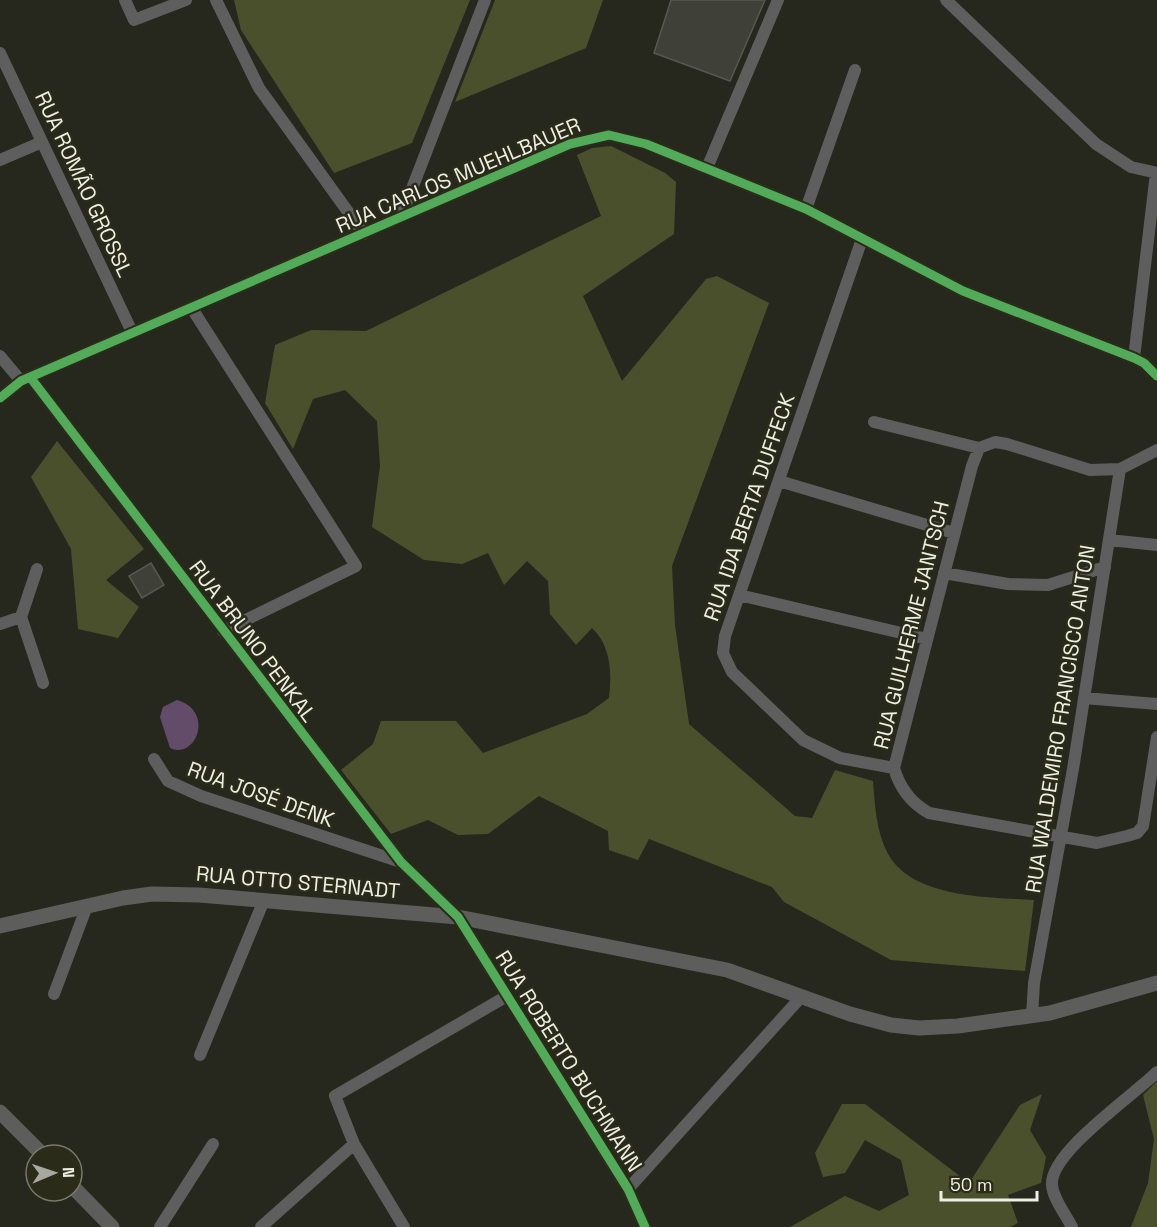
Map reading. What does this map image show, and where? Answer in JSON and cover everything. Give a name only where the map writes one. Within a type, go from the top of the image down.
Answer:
[{"type":"main road","name":"RUA OTTO STERNADT","points":[[0,926],[152,894],[264,900],[458,917],[727,970],[850,1014],[905,1027],[936,1028],[1032,1016],[1072,1008],[1157,983]]},
{"type":"main road","points":[[0,1112],[30,1143]]},
{"type":"main road","points":[[84,1198],[112,1227]]},
{"type":"street","points":[[125,0],[134,20],[186,0]]},
{"type":"street","points":[[216,0],[259,88],[364,234]]},
{"type":"street","points":[[401,217],[485,0]]},
{"type":"street","points":[[707,168],[778,0]]},
{"type":"street","points":[[946,0],[1096,144],[1131,167],[1156,173],[1134,358],[1144,363],[1157,376]]},
{"type":"street","name":"RUA ROMÃO GROSSL","points":[[0,53],[132,332]]},
{"type":"street","points":[[806,209],[855,70]]},
{"type":"street","name":"RUA CARLOS MUEHLBAUER","points":[[0,398],[26,379],[132,332],[570,144],[596,136],[609,135],[634,140],[806,209],[963,291],[1134,358]]},
{"type":"street","points":[[0,160],[42,142]]},
{"type":"street","name":"RUA IDA BERTA DUFFECK","points":[[862,238],[724,644],[726,663],[732,672],[813,747],[840,758],[894,768]]},
{"type":"street","points":[[191,307],[356,566],[223,631]]},
{"type":"street","name":"RUA BRUNO PENKAL","points":[[0,356],[26,379],[401,862],[458,917]]},
{"type":"street","points":[[874,422],[979,448],[995,442],[1007,444],[1090,470],[1120,470],[1157,450]]},
{"type":"street","name":"RUA GUILHERME JANTSCH","points":[[979,448],[954,533],[894,768],[905,792],[919,808],[929,813],[1097,843],[1137,833],[1146,818],[1157,737]]},
{"type":"street","name":"RUA WALDEMIRO FRANCISCO ANTON","points":[[1032,1016],[1034,982],[1061,837],[1120,470]]},
{"type":"street","points":[[779,481],[954,533]]},
{"type":"street","points":[[1109,540],[1157,545]]},
{"type":"street","points":[[944,573],[1008,584],[1048,585],[1105,567]]},
{"type":"street","points":[[37,569],[21,616],[43,683]]},
{"type":"street","points":[[739,595],[927,639]]},
{"type":"street","points":[[0,624],[21,616]]},
{"type":"street","points":[[1084,698],[1157,704]]},
{"type":"street","name":"RUA JOSÉ DENK","points":[[154,759],[168,781],[194,793],[401,862]]},
{"type":"street","points":[[200,1055],[264,900]]},
{"type":"street","points":[[54,994],[87,906]]},
{"type":"street","name":"RUA ROBERTO BUCHMANN","points":[[458,917],[628,1190],[645,1227]]},
{"type":"street","points":[[404,1227],[354,1144],[335,1096],[507,996]]},
{"type":"street","points":[[628,1190],[802,996]]},
{"type":"street","points":[[1072,1227],[1052,1189],[1054,1170],[1092,1128],[1157,1072]]},
{"type":"street","points":[[160,1227],[213,1144]]},
{"type":"street","points":[[261,1227],[354,1144]]},
{"type":"green space","points":[[234,0],[470,0],[412,143],[334,173],[241,30]]},
{"type":"green space","points":[[495,0],[603,0],[586,48],[455,102]]},
{"type":"green space","points":[[611,146],[665,173],[676,182],[674,234],[583,296],[622,381],[706,279],[717,276],[769,303],[672,566],[675,625],[689,724],[795,816],[812,818],[835,770],[873,781],[883,844],[898,867],[914,879],[932,887],[974,896],[1034,900],[1025,971],[891,960],[784,902],[772,887],[649,839],[638,860],[609,850],[608,831],[539,796],[488,834],[458,835],[428,820],[391,834],[341,770],[373,744],[381,721],[456,721],[483,753],[587,714],[609,698],[609,660],[603,643],[592,628],[576,645],[550,614],[548,581],[527,561],[504,585],[488,553],[462,564],[424,560],[372,527],[380,466],[377,421],[345,390],[313,399],[293,449],[265,403],[275,345],[311,330],[366,331],[601,216],[577,155],[592,148]]},
{"type":"green space","points":[[57,441],[144,549],[106,580],[139,607],[118,638],[78,629],[71,549],[31,477]]},
{"type":"green space","points":[[1157,1081],[1157,1227],[1131,1227],[1148,1183],[1154,1139],[1143,1095]]},
{"type":"green space","points":[[1042,1094],[1030,1130],[1046,1157],[1041,1183],[1008,1195],[1018,1223],[1010,1227],[790,1227],[845,1196],[879,1211],[909,1195],[901,1160],[865,1140],[845,1173],[823,1177],[815,1153],[842,1104],[865,1104],[969,1183],[1020,1105]]},
{"type":"shaded area","points":[[177,700],[189,706],[196,714],[198,723],[198,733],[194,741],[179,750],[170,748],[160,717],[163,707]]},
{"type":"building","points":[[671,0],[765,0],[730,81],[654,53]]},
{"type":"building","points":[[151,563],[164,585],[142,598],[129,576]]},
{"type":"cycle path","points":[[0,398],[21,381],[570,144],[609,135],[646,144],[806,209],[963,291],[1134,358],[1144,363],[1157,376]]},
{"type":"cycle path","points":[[30,377],[401,862],[458,917],[628,1189],[645,1227]]}]
